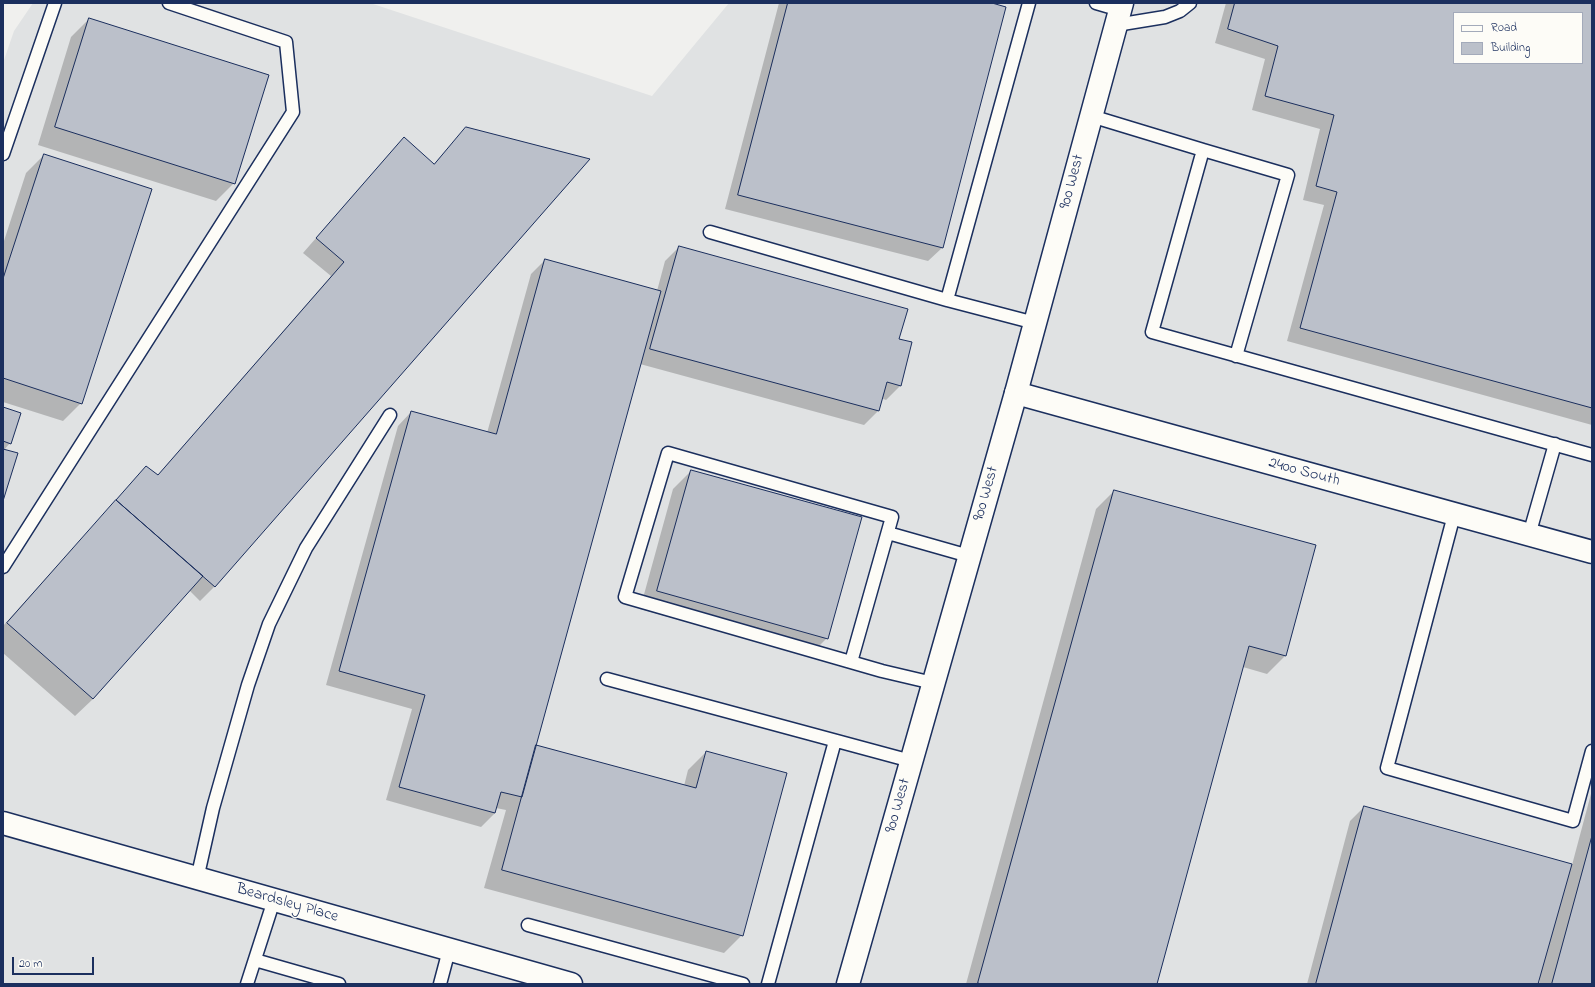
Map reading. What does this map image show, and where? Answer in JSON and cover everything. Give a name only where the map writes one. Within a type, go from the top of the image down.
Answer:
[{"type":"street","name":"900 West","points":[[848,984],[1016,393],[1119,13]]},
{"type":"street","name":"2400 South","points":[[1016,393],[1592,552]]},
{"type":"street","name":"Beardsley Place","points":[[3,823],[449,950],[531,979],[571,984]]},
{"type":"lane","points":[[3,154],[55,3]]},
{"type":"lane","points":[[3,567],[293,112],[286,42],[169,3]]},
{"type":"lane","points":[[947,300],[1030,3]]},
{"type":"lane","points":[[1096,3],[1119,13],[1165,16],[1180,11],[1190,3]]},
{"type":"lane","points":[[1091,116],[1288,175],[1236,356]]},
{"type":"lane","points":[[1204,150],[1152,332],[1592,455]]},
{"type":"lane","points":[[710,232],[947,300],[1035,323]]},
{"type":"lane","points":[[197,878],[215,801],[248,685],[269,624],[306,548],[390,415]]},
{"type":"lane","points":[[1528,535],[1555,444]]},
{"type":"lane","points":[[851,662],[892,517],[668,453],[625,597],[882,671],[933,683]]},
{"type":"lane","points":[[1454,515],[1387,768],[1573,821],[1592,751]]},
{"type":"lane","points":[[888,533],[969,556]]},
{"type":"lane","points":[[607,679],[911,762]]},
{"type":"lane","points":[[768,984],[835,741]]},
{"type":"lane","points":[[247,984],[274,900]]},
{"type":"lane","points":[[528,925],[743,984]]},
{"type":"lane","points":[[440,984],[449,950]]},
{"type":"lane","points":[[255,960],[339,984]]},
{"type":"shaded area","points":[[33,3],[370,3],[652,96],[729,3],[1592,3],[1592,984],[3,984],[3,63],[14,31]]},
{"type":"building","points":[[788,3],[992,3],[1006,7],[943,248],[738,195]]},
{"type":"building","points":[[1235,3],[1592,3],[1592,408],[1300,328],[1337,192],[1316,186],[1334,115],[1265,96],[1278,46],[1228,29]]},
{"type":"building","points":[[89,18],[269,75],[235,184],[55,127]]},
{"type":"building","points":[[466,127],[590,159],[215,587],[116,500],[146,466],[158,475],[344,262],[316,238],[404,137],[434,164]]},
{"type":"building","points":[[44,154],[152,189],[82,404],[3,378],[3,279]]},
{"type":"building","points":[[679,246],[908,309],[899,339],[912,342],[901,386],[887,382],[879,411],[650,349]]},
{"type":"building","points":[[545,259],[661,291],[522,797],[501,792],[495,813],[399,787],[425,695],[339,671],[411,411],[496,434]]},
{"type":"building","points":[[3,407],[21,413],[11,444],[3,441]]},
{"type":"building","points":[[3,449],[18,453],[3,501]]},
{"type":"building","points":[[691,470],[862,517],[828,639],[657,591]]},
{"type":"building","points":[[1114,490],[1316,545],[1286,656],[1249,646],[1157,984],[981,984],[978,983]]},
{"type":"building","points":[[116,500],[203,576],[93,699],[7,623]]},
{"type":"building","points":[[536,745],[696,788],[706,751],[787,773],[743,936],[502,870]]},
{"type":"building","points":[[1364,806],[1572,864],[1538,984],[1316,984]]},
{"type":"building","points":[[1592,836],[1592,984],[1552,984]]}]
